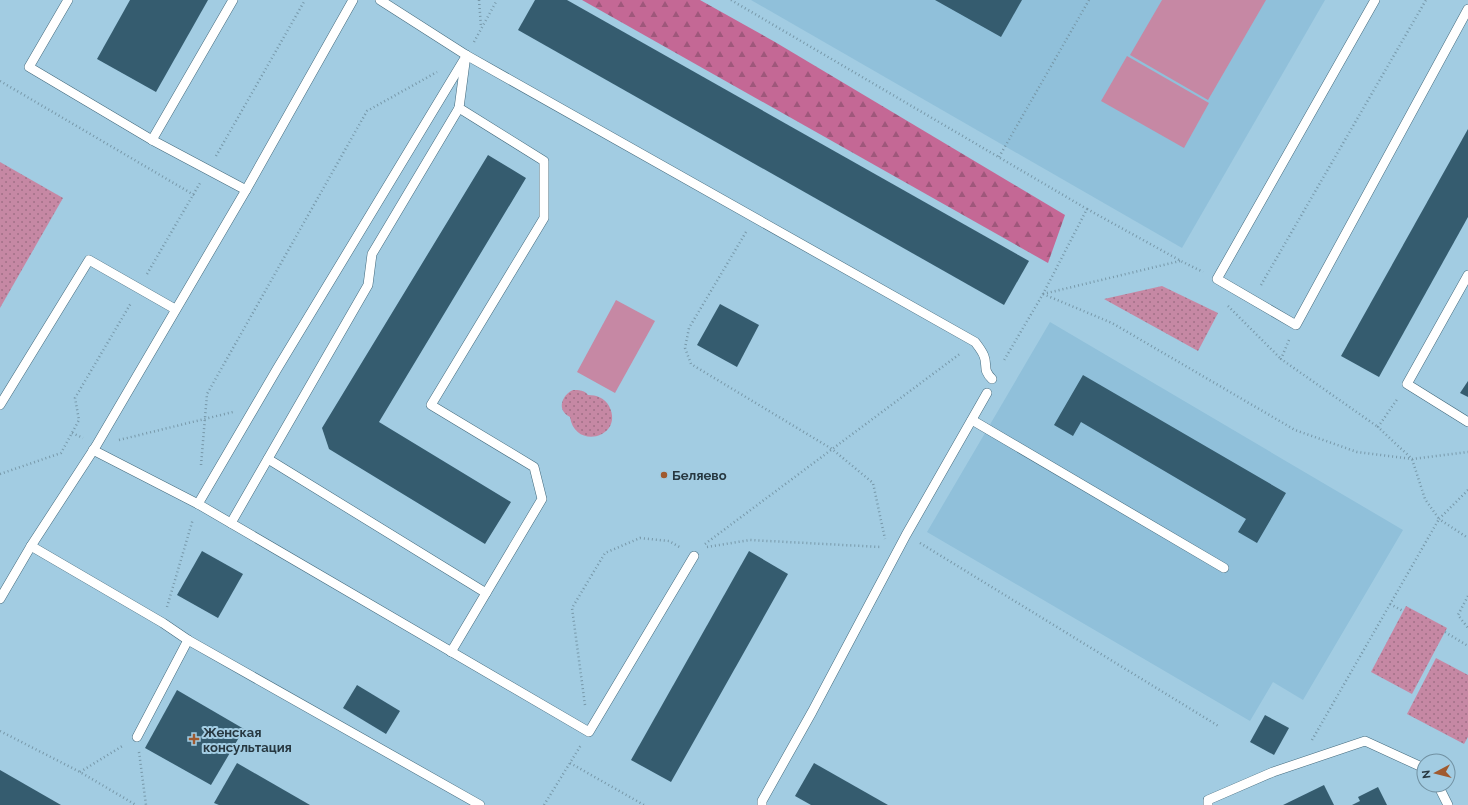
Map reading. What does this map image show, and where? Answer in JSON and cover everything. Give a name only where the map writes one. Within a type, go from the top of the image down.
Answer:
[{"type":"lane","points":[[68,0],[28,67],[152,140],[246,190]]},
{"type":"lane","points":[[152,140],[233,0]]},
{"type":"lane","points":[[0,599],[31,546],[94,448],[246,190],[353,0]]},
{"type":"lane","points":[[380,0],[466,55],[975,342],[984,356],[987,374],[992,379]]},
{"type":"lane","points":[[1375,0],[1217,279],[1296,325],[1468,9]]},
{"type":"lane","points":[[231,523],[368,285],[372,254],[459,108],[466,55]]},
{"type":"lane","points":[[198,504],[254,407],[466,55]]},
{"type":"lane","points":[[451,652],[542,499],[534,467],[431,405],[544,218],[544,161],[459,108]]},
{"type":"lane","points":[[0,405],[3,394],[89,260],[175,309]]},
{"type":"lane","points":[[1468,275],[1407,384],[1468,422]]},
{"type":"lane","points":[[762,805],[762,801],[812,712],[906,535],[987,393]]},
{"type":"lane","points":[[972,420],[1224,568]]},
{"type":"lane","points":[[94,448],[198,504],[589,732],[694,556]]},
{"type":"lane","points":[[268,459],[486,593]]},
{"type":"lane","points":[[31,546],[163,623],[188,640],[480,805]]},
{"type":"lane","points":[[138,737],[188,640]]},
{"type":"lane","points":[[1208,805],[1208,800],[1273,772],[1365,741],[1416,764]]},
{"type":"lane","points":[[1442,793],[1448,805]]},
{"type":"path","points":[[0,474],[61,453],[79,420],[75,398],[194,195],[305,0]]},
{"type":"path","points":[[478,0],[481,28]]},
{"type":"path","points":[[466,55],[496,0]]},
{"type":"path","points":[[731,0],[1087,209],[1181,261],[1217,279],[1216,286],[1220,297],[1281,359],[1378,427],[1412,459],[1426,499],[1439,519],[1468,538]]},
{"type":"path","points":[[999,157],[1089,0]]},
{"type":"path","points":[[1252,300],[1426,0]]},
{"type":"path","points":[[200,473],[207,394],[367,111],[440,70]]},
{"type":"path","points":[[0,81],[194,195]]},
{"type":"path","points":[[992,379],[1043,294],[1087,209]]},
{"type":"path","points":[[754,218],[689,328],[685,348],[691,364],[832,449],[873,483],[890,565]]},
{"type":"path","points":[[1043,294],[1181,261]]},
{"type":"path","points":[[1043,294],[1112,323],[1295,430],[1357,452],[1412,459],[1468,452]]},
{"type":"path","points":[[1281,359],[1296,325]]},
{"type":"path","points":[[886,547],[750,540],[705,546],[975,342]]},
{"type":"path","points":[[1378,427],[1407,384]]},
{"type":"path","points":[[94,448],[254,407]]},
{"type":"path","points":[[1311,742],[1439,519],[1468,490]]},
{"type":"path","points":[[163,623],[198,504]]},
{"type":"path","points":[[906,535],[1220,728]]},
{"type":"path","points":[[544,805],[589,732],[572,608],[605,553],[640,538],[669,541],[694,556]]},
{"type":"path","points":[[1468,596],[1458,615],[1468,628]]},
{"type":"path","points":[[1390,604],[1403,611]]},
{"type":"path","points":[[1445,632],[1468,646]]},
{"type":"path","points":[[0,731],[80,772],[136,805]]},
{"type":"path","points":[[80,772],[138,737],[146,805]]},
{"type":"path","points":[[570,763],[644,805]]},
{"type":"shaded area","points":[[751,0],[1325,0],[1182,248]]},
{"type":"shaded area","points":[[1162,0],[1266,0],[1208,100],[1130,55]]},
{"type":"shaded area","points":[[1127,56],[1209,103],[1184,148],[1101,101]]},
{"type":"shaded area","points":[[0,162],[63,198],[0,308]]},
{"type":"shaded area","points":[[1162,286],[1218,313],[1198,351],[1104,299]]},
{"type":"shaded area","points":[[616,300],[655,321],[615,393],[577,372]]},
{"type":"shaded area","points":[[1050,322],[1403,530],[1303,700],[1273,682],[1250,721],[927,532]]},
{"type":"shaded area","points":[[573,390],[585,392],[588,395],[597,396],[607,403],[612,417],[610,426],[605,432],[597,436],[589,437],[580,434],[574,428],[570,417],[563,411],[562,407],[562,403],[566,395]]},
{"type":"shaded area","points":[[1406,606],[1447,628],[1412,694],[1371,672]]},
{"type":"shaded area","points":[[1436,658],[1468,675],[1468,737],[1464,744],[1407,714]]},
{"type":"green space","points":[[582,0],[700,0],[775,42],[1065,215],[1048,263]]},
{"type":"building","points":[[130,0],[208,0],[156,92],[97,59]]},
{"type":"building","points":[[535,0],[567,0],[1029,261],[1004,305],[518,30]]},
{"type":"building","points":[[935,0],[1022,0],[1001,37]]},
{"type":"building","points":[[1468,129],[1468,217],[1379,377],[1341,356]]},
{"type":"building","points":[[488,155],[526,178],[379,422],[511,502],[485,544],[329,449],[322,428]]},
{"type":"building","points":[[720,304],[759,325],[737,367],[697,345]]},
{"type":"building","points":[[1083,375],[1286,493],[1257,543],[1238,532],[1246,519],[1081,422],[1073,436],[1054,425]]},
{"type":"building","points":[[1468,381],[1468,397],[1460,393]]},
{"type":"building","points":[[202,551],[243,574],[218,618],[177,595]]},
{"type":"building","points":[[749,551],[788,574],[671,782],[631,760]]},
{"type":"building","points":[[357,685],[400,711],[386,734],[343,708]]},
{"type":"building","name":"Женская консультация","points":[[177,690],[244,729],[211,785],[145,748]]},
{"type":"building","points":[[1265,715],[1289,728],[1274,755],[1250,742]]},
{"type":"building","points":[[237,763],[310,805],[219,805],[214,803]]},
{"type":"building","points":[[814,763],[888,805],[811,805],[795,796]]},
{"type":"building","points":[[0,770],[61,805],[0,805]]},
{"type":"building","points":[[1324,785],[1334,805],[1283,805]]},
{"type":"building","points":[[1378,787],[1387,805],[1352,805],[1360,801],[1358,797]]},
{"type":"place","name":"Беляево","points":[[664,475]]},
{"type":"place","name":"Женская консультация","points":[[194,739]]}]
